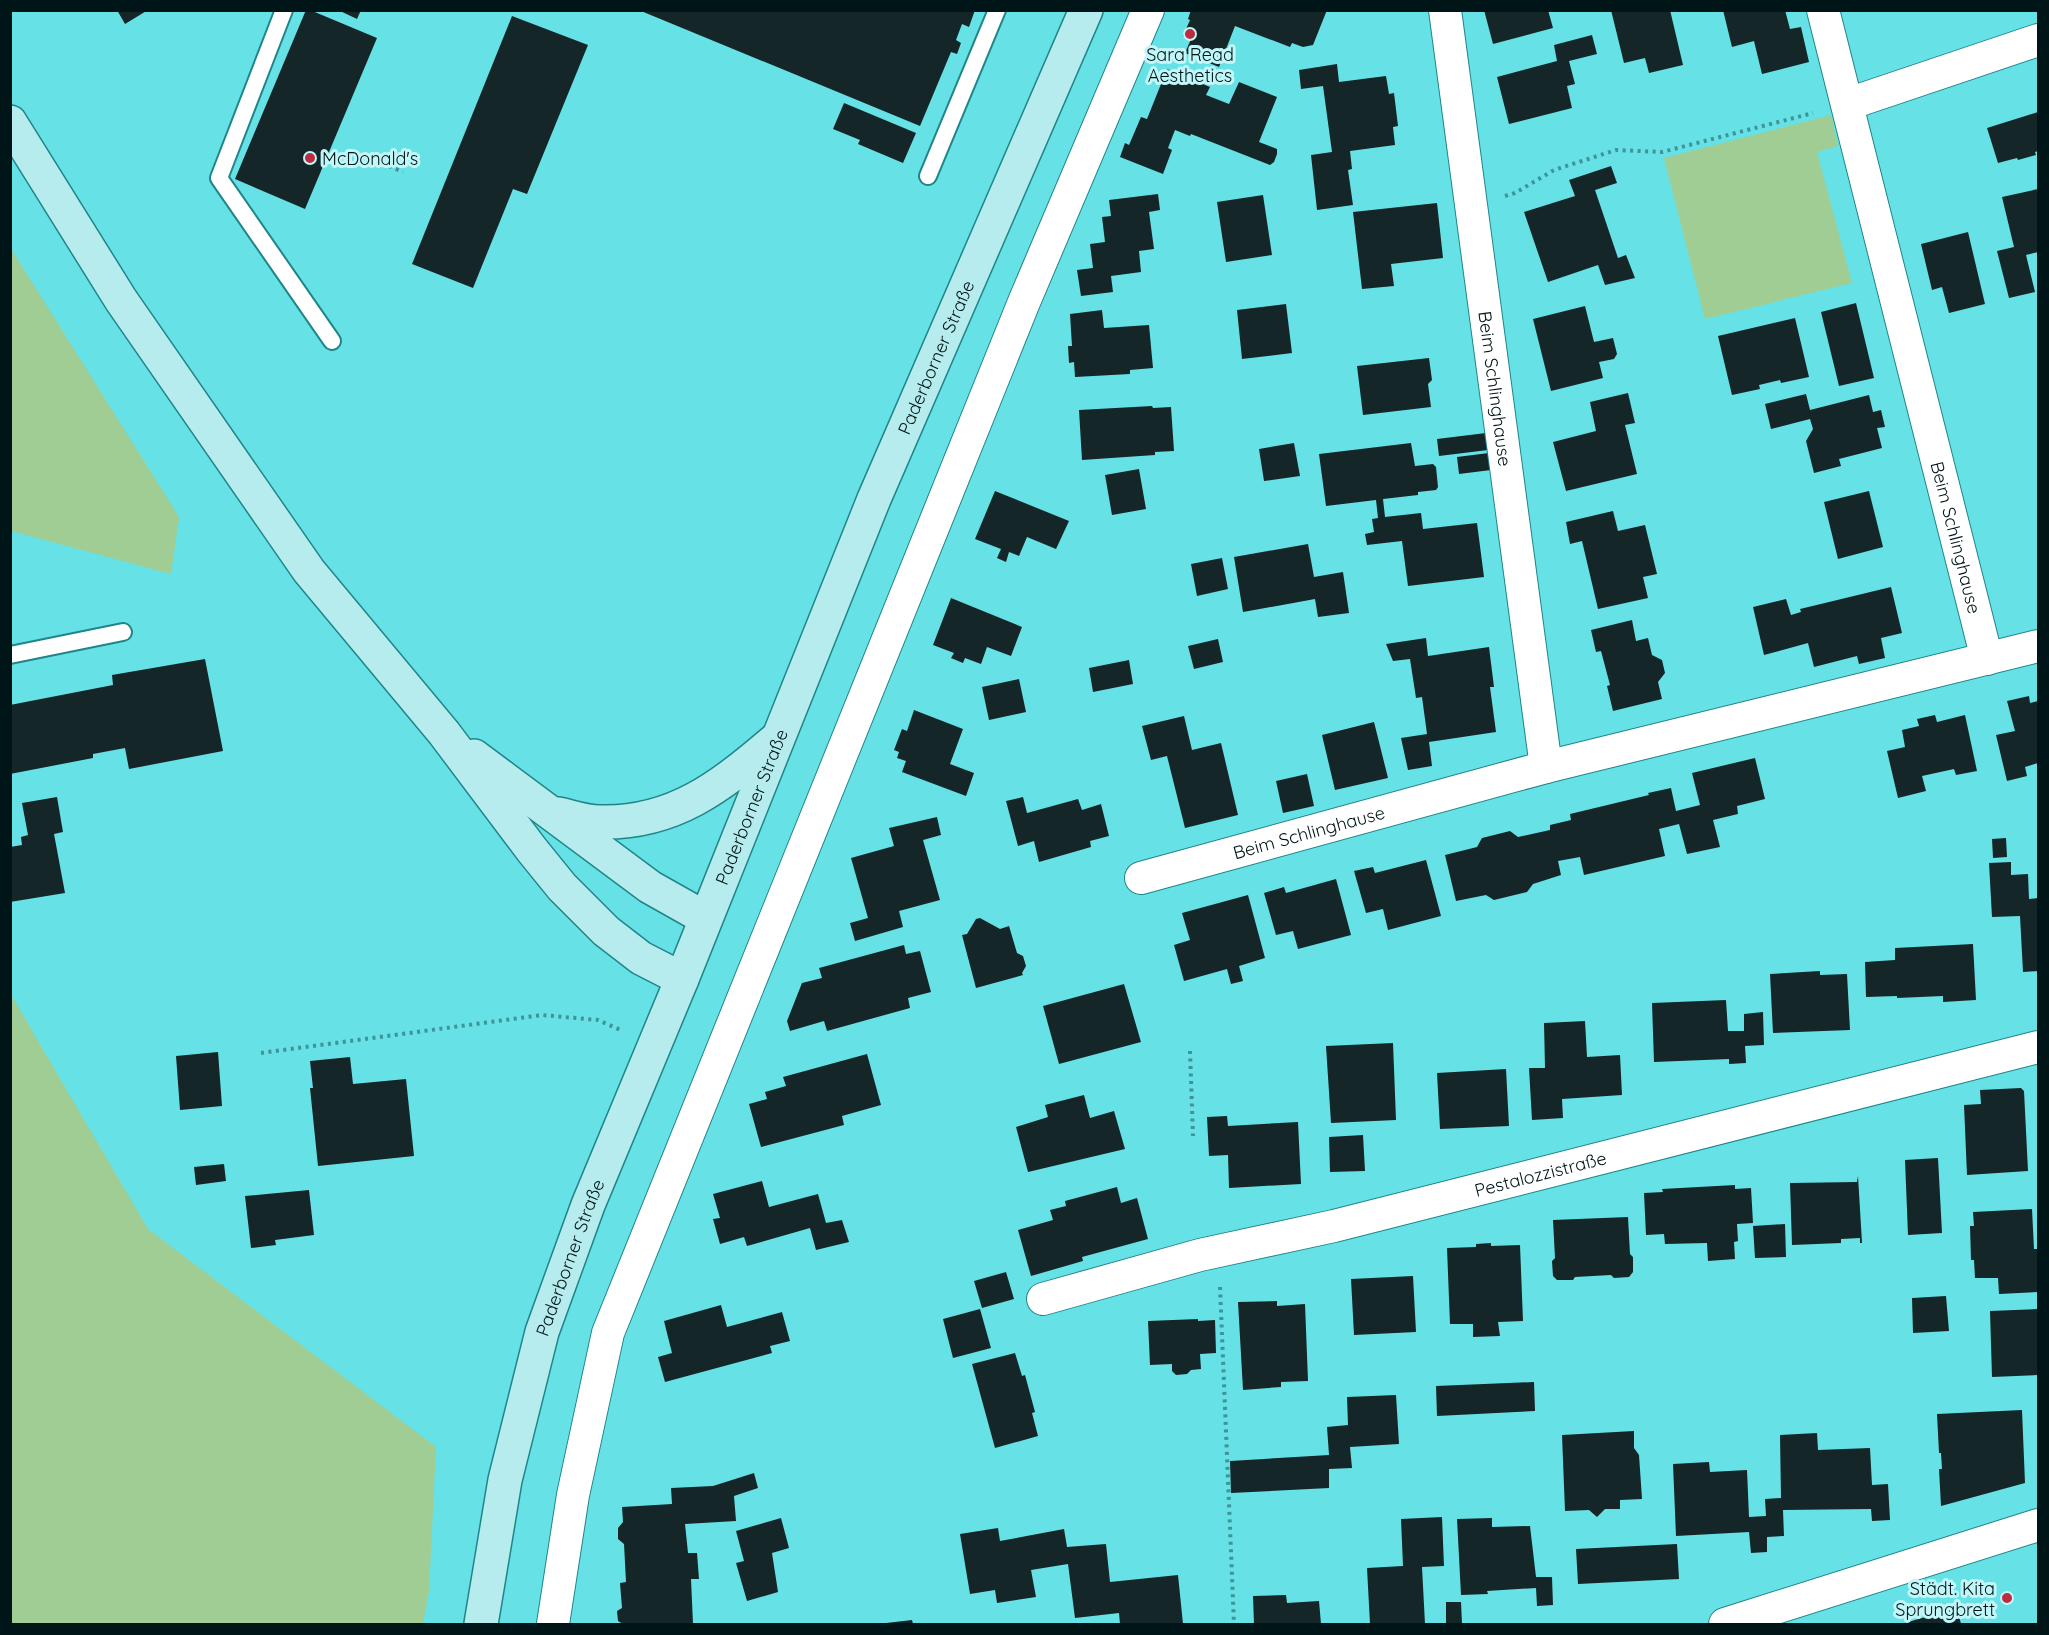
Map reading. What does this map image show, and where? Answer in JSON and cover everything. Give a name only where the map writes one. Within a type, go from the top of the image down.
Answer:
[{"type":"main road","name":"Paderborner Straße","points":[[481,1624],[506,1480],[542,1332],[588,1205],[874,499],[1086,10]]},
{"type":"main road","points":[[10,122],[121,300],[309,571],[444,734],[562,887],[606,931],[641,958],[681,979]]},
{"type":"main road","points":[[444,734],[650,887],[705,918]]},
{"type":"main road","points":[[551,813],[598,822],[628,821],[657,816],[685,806],[728,780],[778,738]]},
{"type":"street","points":[[553,1624],[573,1495],[608,1333],[1024,302],[1148,10]]},
{"type":"street","name":"Beim Schlinghause","points":[[1445,10],[1546,768]]},
{"type":"street","name":"Beim Schlinghause","points":[[1823,10],[1987,659]]},
{"type":"street","points":[[1848,104],[2038,40]]},
{"type":"street","name":"Beim Schlinghause","points":[[1141,878],[1546,768],[2038,646]]},
{"type":"street","name":"Pestalozzistraße","points":[[1043,1299],[1218,1251],[1334,1226],[2038,1047]]},
{"type":"street","points":[[1725,1624],[2038,1525]]},
{"type":"lane","points":[[284,10],[219,178],[332,341]]},
{"type":"lane","points":[[928,176],[997,10]]},
{"type":"lane","points":[[10,655],[123,632]]},
{"type":"path","points":[[1470,206],[1515,194],[1554,170],[1616,150],[1662,152],[1848,104]]},
{"type":"path","points":[[326,158],[332,159],[355,151],[403,172]]},
{"type":"path","points":[[261,1053],[542,1015],[598,1020],[654,1044]]},
{"type":"path","points":[[1190,1051],[1193,1136]]},
{"type":"path","points":[[1218,1251],[1234,1624]]},
{"type":"green space","points":[[1831,115],[1838,146],[1817,152],[1852,283],[1705,319],[1664,158]]},
{"type":"green space","points":[[10,247],[179,517],[171,574],[11,531]]},
{"type":"green space","points":[[10,993],[148,1229],[436,1447],[429,1591],[423,1624],[11,1624]]},
{"type":"building","points":[[117,10],[148,10],[125,24]]},
{"type":"building","points":[[306,10],[377,38],[305,209],[235,179]]},
{"type":"building","points":[[338,10],[361,10],[357,19]]},
{"type":"building","points":[[975,10],[969,27],[962,24],[956,40],[961,43],[957,54],[951,52],[920,126],[641,11]]},
{"type":"building","points":[[1191,10],[1327,10],[1313,45],[1303,47],[1292,43],[1290,47],[1235,26],[1219,67],[1185,53],[1191,39],[1183,36],[1190,20],[1188,19]]},
{"type":"building","points":[[1484,10],[1548,10],[1553,28],[1493,44]]},
{"type":"building","points":[[1611,10],[1670,10],[1683,65],[1649,73],[1645,58],[1624,63]]},
{"type":"building","points":[[1723,10],[1785,10],[1790,29],[1801,27],[1809,62],[1762,74],[1754,41],[1732,47]]},
{"type":"building","points":[[512,16],[588,45],[527,194],[513,189],[473,288],[412,264]]},
{"type":"building","points":[[1592,35],[1597,54],[1569,61],[1575,84],[1567,86],[1572,108],[1509,124],[1497,77],[1557,61],[1554,45]]},
{"type":"building","points":[[1337,64],[1339,82],[1386,76],[1389,94],[1394,93],[1398,126],[1393,127],[1395,145],[1350,151],[1352,169],[1348,170],[1353,205],[1317,210],[1311,155],[1332,152],[1323,86],[1301,89],[1299,70]]},
{"type":"building","points":[[1167,69],[1210,87],[1206,95],[1229,104],[1239,82],[1277,97],[1259,142],[1277,149],[1274,162],[1270,165],[1175,130],[1168,148],[1172,150],[1163,174],[1120,157],[1125,143],[1129,145],[1141,117],[1147,119]]},
{"type":"building","points":[[844,103],[916,133],[903,163],[858,144],[860,140],[833,129]]},
{"type":"building","points":[[2038,112],[2038,151],[2035,152],[2036,155],[1998,163],[1987,128]]},
{"type":"building","points":[[1611,166],[1617,183],[1595,190],[1618,258],[1626,255],[1635,278],[1605,285],[1598,265],[1548,282],[1524,212],[1575,196],[1569,180]]},
{"type":"building","points":[[2038,189],[2038,252],[2026,255],[2035,292],[2009,298],[1997,251],[2014,247],[2002,197]]},
{"type":"building","points":[[1158,194],[1160,210],[1149,212],[1154,249],[1139,251],[1141,272],[1111,276],[1113,292],[1081,296],[1077,270],[1093,268],[1090,244],[1105,242],[1102,217],[1111,216],[1109,200]]},
{"type":"building","points":[[1263,195],[1272,255],[1226,262],[1217,202]]},
{"type":"building","points":[[1437,203],[1443,258],[1391,264],[1394,286],[1362,289],[1353,212]]},
{"type":"building","points":[[1968,232],[1985,304],[1949,313],[1942,287],[1932,290],[1921,244]]},
{"type":"building","points":[[1856,303],[1874,378],[1839,386],[1821,312]]},
{"type":"building","points":[[1286,304],[1292,353],[1242,359],[1237,310]]},
{"type":"building","points":[[1585,306],[1594,342],[1613,338],[1617,354],[1614,359],[1599,362],[1603,378],[1551,391],[1533,319]]},
{"type":"building","points":[[1102,310],[1104,328],[1149,325],[1153,368],[1130,370],[1130,374],[1075,377],[1074,362],[1069,363],[1068,346],[1072,346],[1070,314]]},
{"type":"building","points":[[1795,318],[1809,377],[1781,383],[1780,380],[1759,385],[1760,389],[1732,395],[1718,336]]},
{"type":"building","points":[[1429,358],[1432,380],[1428,384],[1431,407],[1363,415],[1357,366]]},
{"type":"building","points":[[1628,393],[1635,423],[1625,425],[1637,474],[1566,491],[1553,442],[1596,431],[1590,402]]},
{"type":"building","points":[[1806,394],[1810,410],[1869,395],[1873,412],[1881,410],[1885,427],[1877,428],[1882,448],[1839,459],[1841,466],[1814,473],[1806,441],[1813,429],[1810,419],[1771,429],[1765,404]]},
{"type":"building","points":[[1152,406],[1153,408],[1171,407],[1174,451],[1155,452],[1155,455],[1082,460],[1079,410]]},
{"type":"building","points":[[1486,433],[1488,450],[1439,456],[1437,439]]},
{"type":"building","points":[[1294,443],[1300,476],[1264,481],[1259,449]]},
{"type":"building","points":[[1411,443],[1415,466],[1433,464],[1436,467],[1438,487],[1436,490],[1418,492],[1418,495],[1383,499],[1385,517],[1421,513],[1423,529],[1477,523],[1484,577],[1408,586],[1402,541],[1367,545],[1365,534],[1374,532],[1372,519],[1378,518],[1376,500],[1326,506],[1319,454]]},
{"type":"building","points":[[1489,453],[1491,470],[1459,474],[1457,457]]},
{"type":"building","points":[[1139,469],[1146,509],[1112,515],[1105,475]]},
{"type":"building","points":[[995,491],[1069,521],[1056,549],[1027,537],[1019,556],[1009,552],[1006,562],[997,558],[1001,549],[975,539]]},
{"type":"building","points":[[1869,491],[1883,547],[1838,559],[1824,502]]},
{"type":"building","points":[[1613,511],[1618,531],[1645,525],[1657,574],[1643,577],[1648,598],[1598,609],[1582,541],[1570,544],[1566,522]]},
{"type":"building","points":[[1308,544],[1314,577],[1343,572],[1349,613],[1318,617],[1315,599],[1243,612],[1234,557]]},
{"type":"building","points":[[1222,558],[1228,589],[1197,596],[1191,564]]},
{"type":"building","points":[[1891,587],[1902,633],[1881,638],[1885,658],[1859,664],[1857,656],[1814,667],[1808,643],[1764,655],[1753,607],[1786,599],[1791,615],[1801,612],[1800,609]]},
{"type":"building","points":[[951,598],[1022,627],[1011,656],[987,647],[981,664],[965,658],[963,663],[951,658],[954,653],[933,645]]},
{"type":"building","points":[[1632,620],[1636,641],[1648,638],[1652,655],[1662,660],[1665,673],[1658,682],[1662,699],[1613,711],[1607,686],[1610,685],[1601,651],[1596,652],[1591,630]]},
{"type":"building","points":[[1426,638],[1428,656],[1489,647],[1494,687],[1490,687],[1496,732],[1429,742],[1432,766],[1408,770],[1401,738],[1427,734],[1422,697],[1416,698],[1410,659],[1393,661],[1386,644]]},
{"type":"building","points":[[1218,639],[1223,662],[1194,669],[1188,646]]},
{"type":"building","points":[[205,659],[223,751],[129,769],[125,748],[93,754],[93,758],[10,774],[10,705],[113,685],[112,675]]},
{"type":"building","points":[[1129,660],[1133,684],[1093,692],[1089,668]]},
{"type":"building","points":[[1019,679],[1026,712],[989,720],[982,687]]},
{"type":"building","points":[[2029,696],[2030,703],[2038,701],[2038,763],[2025,767],[2027,776],[2007,781],[1996,735],[2015,731],[2007,701]]},
{"type":"building","points":[[914,710],[963,729],[950,764],[974,773],[966,796],[902,772],[906,761],[897,758],[899,752],[894,750],[902,729],[907,731]]},
{"type":"building","points":[[1935,715],[1937,722],[1965,715],[1977,771],[1956,775],[1954,769],[1922,776],[1926,791],[1898,798],[1887,751],[1905,747],[1902,730],[1919,726],[1917,719]]},
{"type":"building","points":[[1184,716],[1192,750],[1221,743],[1238,815],[1185,828],[1167,756],[1151,760],[1142,726]]},
{"type":"building","points":[[1374,722],[1388,778],[1335,790],[1322,735]]},
{"type":"building","points":[[1755,758],[1765,799],[1737,806],[1738,814],[1713,820],[1720,847],[1687,854],[1679,824],[1659,829],[1665,856],[1584,875],[1580,857],[1558,861],[1561,875],[1533,884],[1527,892],[1494,900],[1486,895],[1456,901],[1445,855],[1477,847],[1482,838],[1510,831],[1518,837],[1550,830],[1550,825],[1571,820],[1570,814],[1671,788],[1676,811],[1700,805],[1692,773]]},
{"type":"building","points":[[1307,774],[1314,806],[1283,813],[1276,781]]},
{"type":"building","points":[[57,797],[63,832],[54,834],[65,893],[10,902],[10,847],[22,845],[21,837],[28,835],[22,803]]},
{"type":"building","points":[[1023,797],[1027,813],[1078,799],[1082,810],[1101,804],[1109,836],[1090,841],[1091,847],[1039,862],[1034,841],[1018,846],[1006,801]]},
{"type":"building","points":[[937,817],[941,835],[923,840],[940,900],[899,911],[903,927],[855,941],[850,923],[868,918],[851,858],[894,846],[889,828]]},
{"type":"building","points":[[2006,838],[2007,857],[1993,858],[1992,839]]},
{"type":"building","points":[[1426,860],[1441,916],[1388,930],[1383,909],[1366,913],[1354,871],[1373,867],[1375,873]]},
{"type":"building","points":[[2011,862],[2011,875],[2028,874],[2029,899],[2038,898],[2038,971],[2023,972],[2020,916],[1992,917],[1989,863]]},
{"type":"building","points":[[1336,879],[1351,935],[1298,949],[1293,931],[1276,935],[1264,893],[1284,887],[1286,893]]},
{"type":"building","points":[[1248,895],[1265,958],[1239,966],[1243,981],[1231,984],[1227,969],[1184,981],[1174,945],[1190,940],[1182,913]]},
{"type":"building","points":[[980,918],[1000,929],[1009,926],[1017,953],[1023,956],[1026,966],[1023,975],[976,988],[962,935],[967,934],[976,919]]},
{"type":"building","points":[[1973,944],[1976,1000],[1943,1002],[1943,996],[1866,997],[1865,962],[1895,960],[1895,948]]},
{"type":"building","points":[[904,945],[906,954],[920,951],[931,992],[908,998],[910,1008],[827,1031],[824,1021],[790,1031],[787,1021],[802,983],[822,978],[819,968]]},
{"type":"building","points":[[1820,971],[1820,975],[1847,974],[1850,1030],[1773,1033],[1770,974]]},
{"type":"building","points":[[1124,984],[1141,1042],[1059,1064],[1043,1006]]},
{"type":"building","points":[[1726,1000],[1728,1031],[1744,1031],[1744,1014],[1763,1012],[1764,1045],[1745,1046],[1746,1063],[1729,1064],[1729,1059],[1654,1062],[1652,1003]]},
{"type":"building","points":[[1585,1021],[1587,1057],[1620,1055],[1622,1095],[1562,1099],[1563,1118],[1532,1120],[1529,1068],[1545,1068],[1544,1023]]},
{"type":"building","points":[[1393,1043],[1396,1120],[1331,1123],[1326,1046]]},
{"type":"building","points":[[218,1052],[222,1106],[180,1110],[176,1056]]},
{"type":"building","points":[[867,1054],[881,1105],[842,1116],[844,1125],[761,1147],[749,1104],[767,1099],[765,1092],[786,1086],[783,1077]]},
{"type":"building","points":[[350,1057],[353,1084],[406,1079],[414,1156],[318,1166],[310,1088],[313,1088],[310,1061]]},
{"type":"building","points":[[1506,1069],[1509,1126],[1440,1129],[1437,1073]]},
{"type":"building","points":[[2021,1088],[2024,1091],[2028,1171],[1967,1175],[1964,1105],[1981,1104],[1980,1090]]},
{"type":"building","points":[[1084,1095],[1090,1118],[1114,1111],[1125,1149],[1028,1172],[1016,1127],[1048,1117],[1045,1105]]},
{"type":"building","points":[[1227,1116],[1228,1126],[1298,1122],[1301,1184],[1229,1188],[1228,1155],[1209,1156],[1207,1117]]},
{"type":"building","points":[[1363,1135],[1365,1171],[1330,1172],[1329,1137]]},
{"type":"building","points":[[1938,1158],[1942,1233],[1908,1235],[1905,1160]]},
{"type":"building","points":[[224,1164],[226,1181],[196,1185],[194,1167]]},
{"type":"building","points":[[1858,1176],[1862,1243],[1860,1243],[1860,1238],[1841,1239],[1841,1243],[1792,1245],[1790,1183],[1857,1182]]},
{"type":"building","points":[[762,1181],[769,1207],[818,1194],[826,1223],[842,1220],[849,1242],[816,1250],[810,1228],[747,1246],[744,1237],[720,1244],[713,1219],[720,1218],[713,1194]]},
{"type":"building","points":[[1735,1185],[1735,1189],[1751,1188],[1753,1223],[1737,1224],[1738,1241],[1734,1242],[1735,1259],[1708,1261],[1707,1243],[1665,1244],[1664,1234],[1646,1235],[1644,1193],[1663,1192],[1662,1189]]},
{"type":"building","points":[[1117,1187],[1121,1203],[1137,1198],[1148,1239],[1082,1257],[1083,1261],[1031,1276],[1018,1230],[1053,1220],[1050,1210],[1066,1206],[1065,1201]]},
{"type":"building","points":[[309,1190],[314,1235],[275,1240],[276,1245],[251,1248],[245,1196]]},
{"type":"building","points":[[2032,1209],[2034,1249],[2038,1249],[2038,1292],[1999,1294],[1998,1278],[1975,1278],[1974,1260],[1971,1260],[1970,1226],[1974,1226],[1973,1212]]},
{"type":"building","points":[[1628,1217],[1630,1254],[1633,1257],[1633,1272],[1629,1277],[1614,1278],[1611,1275],[1557,1280],[1553,1276],[1552,1261],[1555,1258],[1553,1220]]},
{"type":"building","points":[[1785,1224],[1786,1257],[1755,1258],[1753,1226]]},
{"type":"building","points":[[1491,1243],[1491,1246],[1520,1245],[1523,1321],[1498,1322],[1500,1336],[1473,1337],[1473,1324],[1450,1324],[1447,1248],[1476,1247],[1476,1244]]},
{"type":"building","points":[[1006,1272],[1014,1299],[982,1308],[974,1281]]},
{"type":"building","points":[[1413,1276],[1416,1332],[1354,1335],[1351,1279]]},
{"type":"building","points":[[1946,1296],[1949,1331],[1913,1333],[1912,1298]]},
{"type":"building","points":[[1277,1301],[1277,1306],[1305,1304],[1308,1381],[1281,1382],[1281,1387],[1243,1390],[1238,1302]]},
{"type":"building","points":[[721,1305],[727,1327],[782,1312],[790,1341],[770,1346],[772,1353],[665,1382],[658,1357],[672,1353],[664,1321]]},
{"type":"building","points":[[980,1309],[991,1348],[953,1358],[943,1319]]},
{"type":"building","points":[[2038,1309],[2038,1375],[1992,1377],[1990,1311]]},
{"type":"building","points":[[1198,1319],[1198,1321],[1215,1320],[1216,1353],[1200,1354],[1201,1369],[1176,1375],[1172,1371],[1172,1364],[1150,1365],[1148,1321]]},
{"type":"building","points":[[1015,1353],[1022,1376],[1025,1375],[1035,1412],[1032,1413],[1038,1436],[995,1448],[972,1364]]},
{"type":"building","points":[[1534,1382],[1535,1411],[1437,1416],[1436,1386]]},
{"type":"building","points":[[1396,1395],[1399,1444],[1350,1447],[1352,1468],[1329,1469],[1329,1488],[1231,1493],[1230,1461],[1329,1455],[1327,1427],[1348,1425],[1347,1397]]},
{"type":"building","points":[[2022,1410],[2025,1483],[1941,1506],[1939,1469],[1942,1469],[1937,1414]]},
{"type":"building","points":[[1634,1431],[1634,1448],[1639,1455],[1642,1499],[1620,1500],[1620,1509],[1605,1509],[1597,1517],[1589,1510],[1565,1511],[1562,1435]]},
{"type":"building","points":[[1817,1433],[1818,1450],[1870,1448],[1872,1485],[1888,1484],[1890,1520],[1872,1521],[1871,1509],[1783,1510],[1784,1536],[1767,1537],[1767,1552],[1751,1553],[1749,1532],[1676,1536],[1673,1464],[1709,1462],[1710,1472],[1747,1470],[1749,1517],[1766,1516],[1765,1499],[1781,1498],[1780,1435]]},
{"type":"building","points":[[754,1473],[758,1488],[734,1496],[736,1521],[685,1524],[688,1553],[697,1553],[699,1579],[691,1579],[693,1624],[623,1624],[618,1621],[617,1611],[622,1608],[620,1583],[626,1582],[624,1544],[618,1539],[618,1528],[623,1522],[622,1507],[672,1504],[671,1488],[713,1486]]},
{"type":"building","points":[[1442,1517],[1444,1566],[1422,1567],[1425,1624],[1370,1624],[1367,1568],[1403,1566],[1401,1519]]},
{"type":"building","points":[[781,1518],[789,1548],[772,1553],[778,1592],[747,1601],[736,1563],[744,1561],[736,1531]]},
{"type":"building","points":[[1492,1518],[1492,1527],[1530,1526],[1536,1577],[1552,1577],[1553,1605],[1537,1606],[1536,1588],[1461,1595],[1457,1519]]},
{"type":"building","points":[[998,1528],[1000,1541],[1064,1529],[1067,1547],[1106,1544],[1110,1582],[1178,1575],[1183,1624],[1120,1624],[1119,1613],[1075,1618],[1068,1564],[1031,1570],[1036,1597],[997,1603],[995,1590],[970,1594],[960,1534]]},
{"type":"building","points":[[1677,1544],[1679,1579],[1578,1584],[1576,1549]]},
{"type":"building","points":[[1286,1595],[1287,1603],[1319,1601],[1321,1624],[1254,1624],[1253,1596]]},
{"type":"building","points":[[1446,1602],[1461,1602],[1462,1624],[1446,1624]]},
{"type":"building","points":[[1957,1608],[1961,1624],[1901,1624]]},
{"type":"building","points":[[912,1620],[913,1624],[886,1624],[886,1623]]},
{"type":"place","name":"Sara Read Aesthetics","points":[[1190,34]]},
{"type":"place","name":"McDonald's","points":[[310,158]]},
{"type":"place","name":"Städt. Kita Sprungbrett","points":[[2007,1598]]}]
